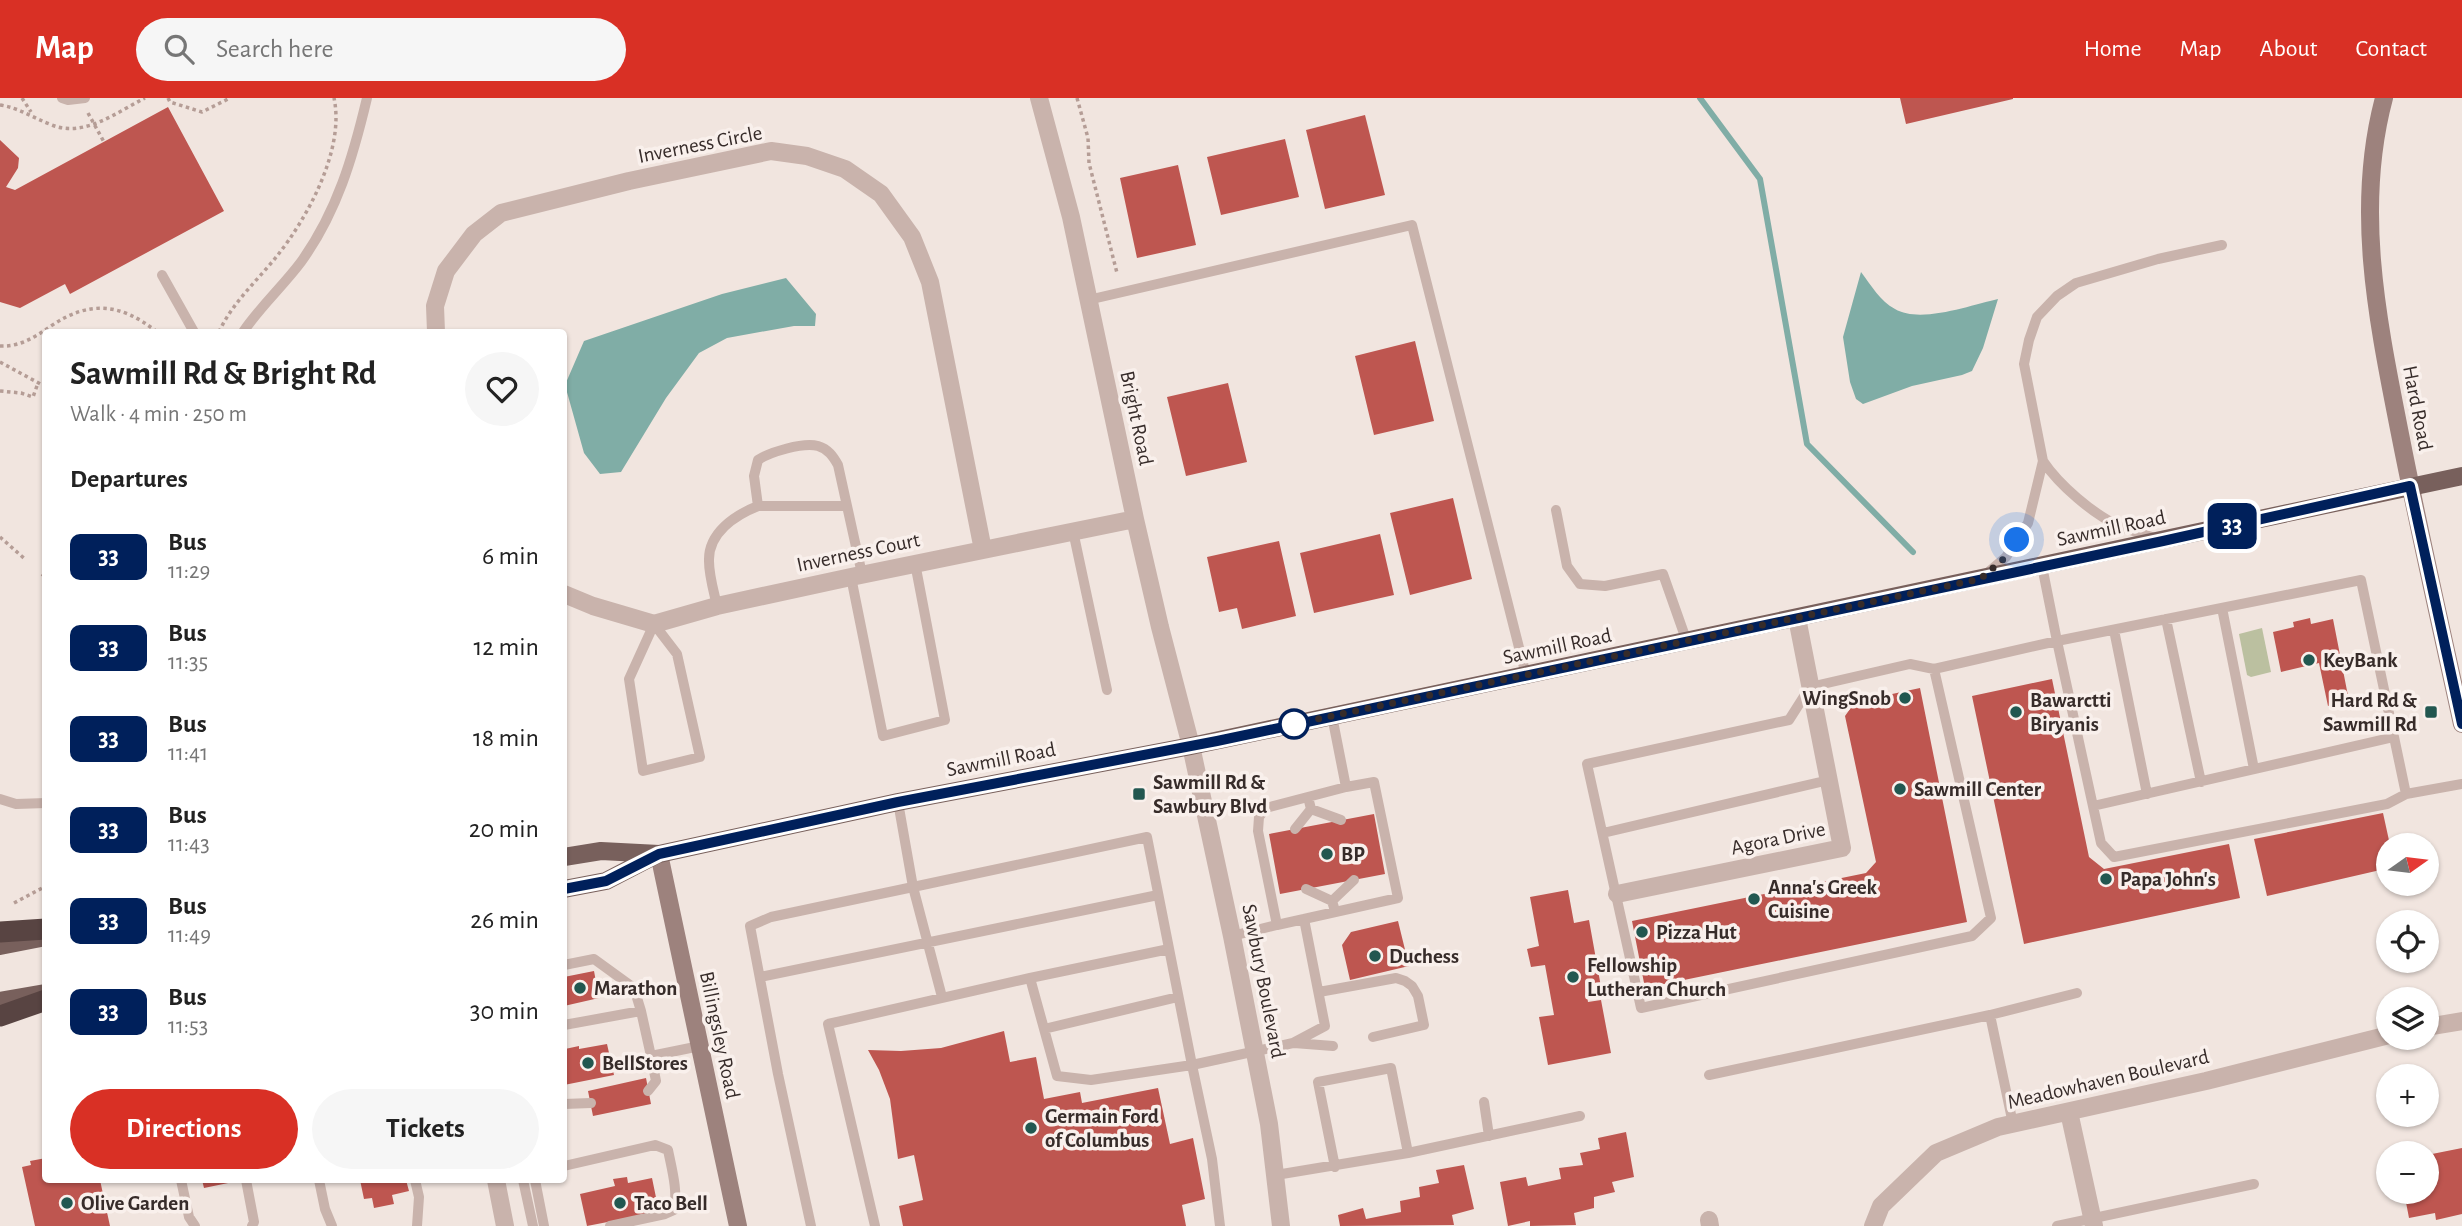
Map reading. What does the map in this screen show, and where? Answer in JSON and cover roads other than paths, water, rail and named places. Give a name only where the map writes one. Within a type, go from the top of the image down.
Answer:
[{"type":"highway","points":[[0,932],[42,929]]},
{"type":"highway","points":[[0,1016],[42,1001]]},
{"type":"main road","name":"Hard Road","points":[[2384,98],[2372,169],[2369,241],[2377,317],[2410,486],[2462,724]]},
{"type":"main road","name":"Sawmill Road","points":[[567,889],[606,881],[659,854],[898,802],[1191,746],[1526,676],[2462,477]]},
{"type":"main road","name":"Sawmill Road","points":[[567,857],[601,851],[659,854]]},
{"type":"main road","name":"Billingsley Road","points":[[659,854],[737,1226]]},
{"type":"main road","points":[[0,946],[42,938]]},
{"type":"main road","points":[[0,1001],[42,994]]},
{"type":"street","name":"Bright Road","points":[[1039,98],[1070,217],[1162,638],[1191,746]]},
{"type":"street","name":"Inverness Circle","points":[[436,329],[435,306],[446,271],[474,234],[501,213],[629,181],[771,151],[807,156],[845,169],[880,194],[912,237],[930,282],[983,550]]},
{"type":"street","name":"Inverness Court","points":[[654,624],[717,606],[857,575],[1135,519]]},
{"type":"street","points":[[567,595],[654,624]]},
{"type":"street","name":"Agora Drive","points":[[1617,894],[1842,848],[1797,618]]},
{"type":"street","name":"Sawbury Boulevard","points":[[1191,746],[1269,1124],[1281,1226]]},
{"type":"street","points":[[2439,1025],[2462,1021]]},
{"type":"street","name":"Meadowhaven Boulevard","points":[[1873,1226],[1881,1206],[1936,1153],[1998,1127],[2206,1081],[2376,1038]]},
{"type":"street","points":[[2069,1112],[2093,1222]]},
{"type":"street","points":[[497,1183],[505,1226]]},
{"type":"lane","points":[[62,98],[85,98]]},
{"type":"lane","points":[[245,329],[300,264],[324,226],[344,183],[366,98]]},
{"type":"lane","points":[[1088,300],[1412,225],[1526,676]]},
{"type":"lane","points":[[1980,579],[2006,557],[2028,523],[2043,461],[2024,364],[2037,317],[2057,296],[2076,283],[2158,259],[2222,245]]},
{"type":"lane","points":[[162,275],[192,329]]},
{"type":"lane","points":[[758,506],[754,476],[758,460],[770,452],[816,445],[830,452],[838,465],[847,506],[883,736],[944,720],[915,563]]},
{"type":"lane","points":[[2043,461],[2074,495],[2091,508],[2118,525],[2163,541]]},
{"type":"lane","points":[[717,606],[709,560],[713,541],[723,527],[741,512],[758,506],[847,506]]},
{"type":"lane","points":[[1556,510],[1567,566],[1580,584],[1605,586],[1663,574],[1687,642]]},
{"type":"lane","points":[[1073,531],[1107,690]]},
{"type":"lane","points":[[2042,566],[2101,843],[2114,858],[2387,804],[2406,794],[2462,784]]},
{"type":"lane","points":[[1934,669],[1991,918],[1972,936],[1641,1008],[1587,764],[1789,720],[1811,687],[1910,664],[1934,669],[2057,641],[2361,580],[2406,794]]},
{"type":"lane","points":[[2222,608],[2254,769]]},
{"type":"lane","points":[[2166,619],[2201,782]]},
{"type":"lane","points":[[654,624],[677,654],[700,757],[643,771],[629,679],[654,624]]},
{"type":"lane","points":[[2114,630],[2147,794]]},
{"type":"lane","points":[[1332,716],[1346,788]]},
{"type":"lane","points":[[2093,806],[2394,737]]},
{"type":"lane","points":[[1603,833],[1829,779]]},
{"type":"lane","points":[[1232,936],[1304,919],[1333,906],[1398,898],[1374,782],[1346,788],[1310,803],[1266,808],[1259,817],[1258,831],[1277,925]]},
{"type":"lane","points":[[0,799],[16,804],[42,803]]},
{"type":"lane","points":[[898,802],[913,887],[942,997]]},
{"type":"lane","points":[[1310,803],[1341,820]]},
{"type":"lane","points":[[1294,829],[1310,803]]},
{"type":"lane","points":[[811,1226],[750,926],[771,916],[1147,838],[1212,1159],[1220,1226]]},
{"type":"lane","points":[[1333,906],[1354,880]]},
{"type":"lane","points":[[1306,889],[1333,906]]},
{"type":"lane","points":[[760,977],[1158,895]]},
{"type":"lane","points":[[1293,1043],[1325,1026],[1304,919]]},
{"type":"lane","points":[[875,1226],[828,1024],[1169,949]]},
{"type":"lane","points":[[567,964],[594,959],[634,988],[656,1081],[648,1091]]},
{"type":"lane","points":[[1030,978],[1057,1076],[1091,1080],[1192,1065],[1293,1043],[1333,1046]]},
{"type":"lane","points":[[1320,992],[1396,978],[1412,986],[1418,996],[1424,1025],[1373,1037]]},
{"type":"lane","points":[[1709,1075],[2077,993]]},
{"type":"lane","points":[[1044,1029],[1178,997]]},
{"type":"lane","points":[[567,1024],[641,1011]]},
{"type":"lane","points":[[1990,1014],[2013,1124]]},
{"type":"lane","points":[[651,1056],[700,1046]]},
{"type":"lane","points":[[1335,1167],[1318,1082],[1391,1068],[1408,1153]]},
{"type":"lane","points":[[1484,1102],[1489,1136]]},
{"type":"lane","points":[[567,1104],[591,1103]]},
{"type":"lane","points":[[1276,1175],[1408,1153],[1580,1116]]},
{"type":"lane","points":[[567,1165],[655,1145],[668,1150],[674,1177],[674,1210],[610,1226]]},
{"type":"lane","points":[[182,1183],[189,1217],[195,1226]]},
{"type":"lane","points":[[247,1183],[254,1222],[252,1226]]},
{"type":"lane","points":[[320,1183],[332,1226]]},
{"type":"lane","points":[[416,1183],[419,1197],[418,1226]]},
{"type":"lane","points":[[524,1183],[533,1226]]},
{"type":"lane","points":[[536,1183],[544,1226]]},
{"type":"lane","points":[[2057,1226],[2093,1222],[2254,1184]]},
{"type":"water","points":[[1861,272],[1885,302],[1905,313],[1918,315],[1946,312],[1998,299],[1983,348],[1972,371],[1912,386],[1863,404],[1856,399],[1850,382],[1843,337]]},
{"type":"water","points":[[786,278],[816,314],[815,326],[794,326],[727,338],[699,353],[666,398],[621,472],[600,474],[584,453],[567,392],[567,380],[584,341],[722,294]]},
{"type":"waterway","points":[[1700,98],[1760,179],[1807,444],[1913,552]]},
{"type":"place","name":"KeyBank","points":[[2309,660]]},
{"type":"place","name":"WingSnob","points":[[1905,698]]},
{"type":"place","name":"Bawarctti Biryanis","points":[[2016,712]]},
{"type":"place","name":"Hard Rd & Sawmill Rd","points":[[2431,712]]},
{"type":"place","name":"Sawmill Center","points":[[1900,789]]},
{"type":"place","name":"Sawmill Rd & Sawbury Blvd","points":[[1139,794]]},
{"type":"place","name":"BP","points":[[1327,854]]},
{"type":"place","name":"Papa John's","points":[[2106,879]]},
{"type":"place","name":"Anna's Greek Cuisine","points":[[1754,899]]},
{"type":"place","name":"Pizza Hut","points":[[1642,932]]},
{"type":"place","name":"Duchess","points":[[1375,956]]},
{"type":"place","name":"Fellowship Lutheran Church","points":[[1573,977]]},
{"type":"place","name":"Marathon","points":[[580,988]]},
{"type":"place","name":"BellStores","points":[[588,1063]]},
{"type":"place","name":"Germain Ford of Columbus","points":[[1031,1128]]},
{"type":"place","name":"Olive Garden","points":[[67,1203]]},
{"type":"place","name":"Taco Bell","points":[[620,1203]]}]
